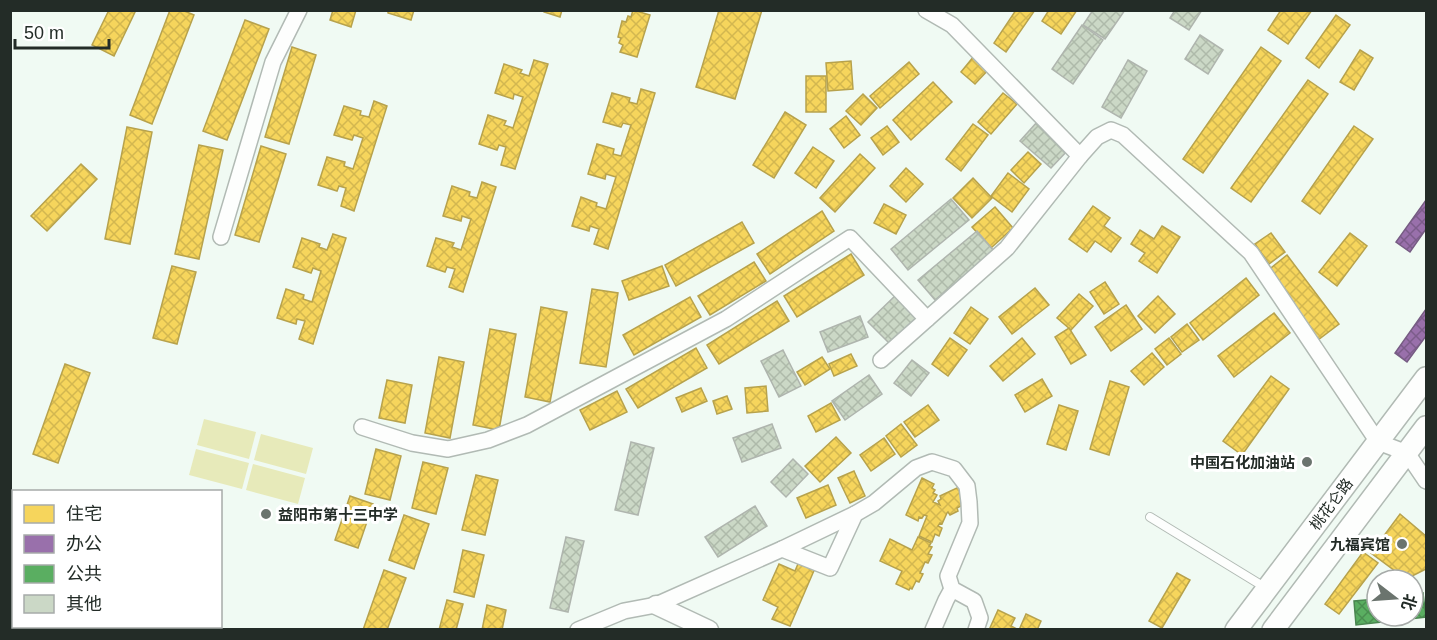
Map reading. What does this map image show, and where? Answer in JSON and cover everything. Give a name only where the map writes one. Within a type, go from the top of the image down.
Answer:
[{"type":"main road","name":"桃花仑路","points":[[1236,630],[1426,378]]},
{"type":"main road","name":"桃花仑路","points":[[1273,630],[1426,427]]},
{"type":"street","points":[[221,237],[273,62],[299,10]]},
{"type":"street","points":[[926,10],[952,25],[1080,156]]},
{"type":"street","points":[[880,360],[1007,248],[1080,156],[1097,137],[1111,130],[1123,135],[1251,253],[1377,442],[1407,453],[1426,481]]},
{"type":"street","points":[[362,427],[412,443],[448,449],[488,440],[527,425],[726,319],[850,238],[927,319]]},
{"type":"street","points":[[578,630],[624,611],[656,605],[782,549],[874,503],[916,468],[932,462],[954,469],[967,486],[970,523],[948,576],[952,589],[974,601],[980,618],[976,630]]},
{"type":"street","points":[[782,549],[830,568],[855,514]]},
{"type":"street","points":[[933,630],[952,589]]},
{"type":"street","points":[[656,605],[709,630]]},
{"type":"lane","points":[[1150,517],[1267,589]]},
{"type":"green space","points":[[204,419],[256,432],[249,459],[197,445]]},
{"type":"green space","points":[[261,434],[313,448],[306,474],[254,460]]},
{"type":"green space","points":[[196,449],[249,463],[242,489],[189,475]]},
{"type":"green space","points":[[253,464],[305,478],[298,504],[246,490]]},
{"type":"building: 住宅","points":[[109,10],[136,10],[114,56],[92,45]]},
{"type":"building: 住宅","points":[[170,10],[182,10],[194,15],[152,124],[130,115]]},
{"type":"building: 住宅","points":[[333,10],[356,10],[351,27],[330,20]]},
{"type":"building: 住宅","points":[[388,10],[414,10],[411,20],[388,13]]},
{"type":"building: 住宅","points":[[544,10],[562,10],[560,17],[544,12]]},
{"type":"building: 住宅","points":[[633,10],[650,15],[637,57],[620,52],[623,45],[619,43],[621,38],[618,37],[622,21],[626,22],[628,16],[631,17]]},
{"type":"building: 住宅","points":[[719,10],[762,10],[735,99],[696,87]]},
{"type":"building: 住宅","points":[[1016,10],[1035,10],[1006,52],[994,43]]},
{"type":"building: 住宅","points":[[1049,10],[1077,10],[1061,34],[1042,21]]},
{"type":"building: 住宅","points":[[1281,10],[1312,10],[1288,44],[1268,30]]},
{"type":"building: 住宅","points":[[1336,15],[1350,25],[1319,68],[1306,58]]},
{"type":"building: 住宅","points":[[245,20],[269,29],[227,140],[203,131]]},
{"type":"building: 住宅","points":[[292,47],[316,55],[289,144],[265,137]]},
{"type":"building: 住宅","points":[[1261,47],[1281,61],[1203,173],[1183,159]]},
{"type":"building: 住宅","points":[[1360,50],[1373,58],[1354,90],[1340,82]]},
{"type":"building: 住宅","points":[[974,56],[989,69],[975,84],[961,72]]},
{"type":"building: 住宅","points":[[534,60],[548,64],[515,169],[501,165],[506,147],[499,145],[497,150],[479,144],[488,115],[506,121],[504,125],[513,128],[523,97],[514,94],[513,99],[495,93],[504,64],[522,70],[520,73],[529,76]]},
{"type":"building: 住宅","points":[[851,61],[853,89],[828,91],[826,63]]},
{"type":"building: 住宅","points":[[909,62],[919,74],[880,108],[870,96]]},
{"type":"building: 住宅","points":[[806,76],[826,76],[826,112],[806,112]]},
{"type":"building: 住宅","points":[[1308,80],[1328,94],[1251,202],[1231,188]]},
{"type":"building: 住宅","points":[[933,82],[952,102],[911,140],[893,120]]},
{"type":"building: 住宅","points":[[641,89],[655,93],[608,249],[594,244],[599,229],[590,226],[589,231],[572,226],[581,197],[606,209],[616,177],[606,174],[605,179],[588,174],[597,144],[614,149],[613,154],[621,156],[631,125],[623,123],[621,127],[603,122],[612,93],[630,98],[629,102],[637,104]]},
{"type":"building: 住宅","points":[[1003,93],[1017,104],[991,134],[978,122]]},
{"type":"building: 住宅","points":[[863,94],[877,108],[861,125],[846,111]]},
{"type":"building: 住宅","points":[[374,101],[387,106],[354,211],[341,206],[346,188],[339,186],[337,191],[318,185],[327,157],[345,162],[344,166],[353,169],[363,138],[354,135],[352,140],[334,135],[344,106],[361,111],[360,115],[369,117]]},
{"type":"building: 住宅","points":[[785,112],[806,125],[774,178],[753,165]]},
{"type":"building: 住宅","points":[[846,116],[860,135],[844,148],[830,129]]},
{"type":"building: 住宅","points":[[973,124],[988,135],[961,171],[946,159]]},
{"type":"building: 住宅","points":[[887,126],[899,142],[883,155],[871,138]]},
{"type":"building: 住宅","points":[[1354,126],[1373,139],[1320,214],[1302,201]]},
{"type":"building: 住宅","points":[[127,127],[152,132],[130,244],[105,239]]},
{"type":"building: 住宅","points":[[199,145],[223,150],[199,259],[175,254]]},
{"type":"building: 住宅","points":[[261,146],[286,154],[259,242],[235,235]]},
{"type":"building: 住宅","points":[[813,147],[834,161],[816,188],[795,173]]},
{"type":"building: 住宅","points":[[1028,152],[1041,164],[1024,183],[1011,170]]},
{"type":"building: 住宅","points":[[860,154],[875,168],[835,212],[820,198]]},
{"type":"building: 住宅","points":[[81,164],[97,179],[47,231],[31,216]]},
{"type":"building: 住宅","points":[[906,168],[923,184],[906,202],[890,186]]},
{"type":"building: 住宅","points":[[1008,173],[1029,189],[1012,212],[991,196]]},
{"type":"building: 住宅","points":[[973,178],[992,198],[972,218],[953,198]]},
{"type":"building: 住宅","points":[[482,182],[496,187],[463,292],[449,287],[455,269],[447,267],[445,272],[427,266],[436,238],[454,243],[452,247],[461,250],[471,219],[462,216],[461,221],[443,216],[452,186],[470,192],[469,196],[477,198]]},
{"type":"building: 住宅","points":[[884,204],[906,215],[896,234],[874,223]]},
{"type":"building: 住宅","points":[[1093,206],[1110,218],[1104,226],[1121,238],[1111,252],[1095,241],[1087,252],[1069,239]]},
{"type":"building: 住宅","points":[[995,207],[1013,228],[991,248],[972,227]]},
{"type":"building: 住宅","points":[[822,211],[834,231],[770,274],[757,254]]},
{"type":"building: 住宅","points":[[742,222],[754,243],[676,286],[665,265]]},
{"type":"building: 住宅","points":[[1162,226],[1180,237],[1157,273],[1139,261],[1145,253],[1131,244],[1140,230],[1154,239]]},
{"type":"building: 住宅","points":[[1271,233],[1285,252],[1269,264],[1255,244]]},
{"type":"building: 住宅","points":[[1350,233],[1367,246],[1337,286],[1319,272]]},
{"type":"building: 住宅","points":[[333,234],[346,238],[313,344],[299,339],[305,321],[297,319],[296,324],[277,318],[286,289],[304,295],[303,299],[312,302],[321,271],[313,268],[311,273],[293,267],[302,238],[320,244],[319,247],[327,250]]},
{"type":"building: 住宅","points":[[851,254],[864,275],[797,317],[784,296]]},
{"type":"building: 住宅","points":[[1287,255],[1339,324],[1318,340],[1266,272]]},
{"type":"building: 住宅","points":[[754,262],[766,281],[710,315],[698,296]]},
{"type":"building: 住宅","points":[[172,266],[196,272],[177,344],[153,338]]},
{"type":"building: 住宅","points":[[662,266],[669,286],[629,300],[622,281]]},
{"type":"building: 住宅","points":[[1246,278],[1259,295],[1203,340],[1190,323]]},
{"type":"building: 住宅","points":[[1105,282],[1119,304],[1104,314],[1090,292]]},
{"type":"building: 住宅","points":[[1035,288],[1049,305],[1012,334],[999,317]]},
{"type":"building: 住宅","points":[[592,289],[618,293],[606,367],[580,363]]},
{"type":"building: 住宅","points":[[1079,294],[1093,306],[1071,330],[1057,318]]},
{"type":"building: 住宅","points":[[1158,296],[1175,314],[1155,333],[1138,316]]},
{"type":"building: 住宅","points":[[690,297],[701,317],[634,355],[623,335]]},
{"type":"building: 住宅","points":[[777,301],[789,321],[719,364],[707,345]]},
{"type":"building: 住宅","points":[[1126,305],[1142,329],[1111,351],[1095,327]]},
{"type":"building: 住宅","points":[[541,307],[567,312],[550,402],[525,397]]},
{"type":"building: 住宅","points":[[971,307],[988,319],[970,344],[954,333]]},
{"type":"building: 住宅","points":[[1274,313],[1290,333],[1234,377],[1218,356]]},
{"type":"building: 住宅","points":[[1187,324],[1199,340],[1182,352],[1171,337]]},
{"type":"building: 住宅","points":[[1069,328],[1086,355],[1071,364],[1055,337]]},
{"type":"building: 住宅","points":[[490,329],[516,334],[499,430],[473,425]]},
{"type":"building: 住宅","points":[[950,338],[967,350],[948,376],[932,364]]},
{"type":"building: 住宅","points":[[1022,338],[1035,354],[1003,381],[990,366]]},
{"type":"building: 住宅","points":[[1169,338],[1181,354],[1167,365],[1155,349]]},
{"type":"building: 住宅","points":[[696,348],[707,368],[638,408],[626,389]]},
{"type":"building: 住宅","points":[[1152,353],[1164,367],[1144,385],[1131,371]]},
{"type":"building: 住宅","points":[[851,354],[857,366],[834,376],[829,364]]},
{"type":"building: 住宅","points":[[439,357],[464,362],[450,438],[425,433]]},
{"type":"building: 住宅","points":[[822,357],[830,369],[805,385],[797,372]]},
{"type":"building: 住宅","points":[[65,364],[90,373],[58,463],[33,454]]},
{"type":"building: 住宅","points":[[1271,376],[1289,389],[1242,455],[1223,441]]},
{"type":"building: 住宅","points":[[1042,379],[1052,396],[1025,412],[1015,395]]},
{"type":"building: 住宅","points":[[387,380],[412,385],[405,423],[379,418]]},
{"type":"building: 住宅","points":[[1110,381],[1129,387],[1109,455],[1090,449]]},
{"type":"building: 住宅","points":[[766,386],[768,411],[747,413],[745,388]]},
{"type":"building: 住宅","points":[[701,388],[707,401],[682,412],[676,398]]},
{"type":"building: 住宅","points":[[617,391],[627,412],[590,430],[580,410]]},
{"type":"building: 住宅","points":[[727,396],[732,409],[717,414],[713,401]]},
{"type":"building: 住宅","points":[[831,403],[840,420],[816,432],[808,416]]},
{"type":"building: 住宅","points":[[928,405],[939,420],[915,437],[904,422]]},
{"type":"building: 住宅","points":[[1059,405],[1078,411],[1066,450],[1047,444]]},
{"type":"building: 住宅","points":[[901,424],[917,445],[901,457],[886,436]]},
{"type":"building: 住宅","points":[[836,437],[851,453],[820,482],[805,466]]},
{"type":"building: 住宅","points":[[884,438],[895,454],[871,471],[860,455]]},
{"type":"building: 住宅","points":[[376,449],[401,456],[390,500],[365,494]]},
{"type":"building: 住宅","points":[[423,462],[448,468],[436,514],[412,508]]},
{"type":"building: 住宅","points":[[854,471],[865,496],[850,503],[838,478]]},
{"type":"building: 住宅","points":[[476,475],[498,480],[485,535],[462,530]]},
{"type":"building: 住宅","points":[[922,478],[934,484],[933,493],[937,495],[933,502],[940,505],[938,501],[941,499],[940,496],[961,486],[964,504],[957,508],[958,511],[950,515],[947,513],[942,524],[938,526],[942,528],[939,536],[935,534],[932,542],[919,536],[927,516],[919,517],[918,521],[906,515]]},
{"type":"building: 住宅","points":[[828,485],[836,505],[806,518],[797,498]]},
{"type":"building: 住宅","points":[[350,496],[373,504],[358,548],[335,540]]},
{"type":"building: 住宅","name":"九福宾馆","points":[[1400,514],[1426,536],[1425,570],[1391,568],[1371,553]]},
{"type":"building: 住宅","points":[[404,515],[429,524],[414,569],[389,560]]},
{"type":"building: 住宅","points":[[918,537],[931,543],[929,546],[932,547],[928,554],[932,555],[928,563],[925,562],[919,582],[916,581],[909,590],[896,584],[902,571],[880,561],[890,539],[912,550]]},
{"type":"building: 住宅","points":[[463,550],[484,555],[474,597],[454,592]]},
{"type":"building: 住宅","points":[[1363,552],[1378,563],[1374,568],[1365,568],[1365,580],[1339,614],[1325,604]]},
{"type":"building: 住宅","points":[[800,559],[816,566],[790,626],[772,619],[778,607],[763,600],[779,564],[795,571]]},
{"type":"building: 住宅","points":[[384,570],[406,578],[387,630],[363,630]]},
{"type":"building: 住宅","points":[[1177,573],[1190,580],[1162,628],[1149,621]]},
{"type":"building: 住宅","points":[[447,600],[463,604],[456,630],[439,630]]},
{"type":"building: 住宅","points":[[487,605],[506,610],[502,630],[482,630]]},
{"type":"building: 住宅","points":[[998,610],[1015,618],[1011,626],[1019,630],[989,630]]},
{"type":"building: 住宅","points":[[1026,614],[1041,621],[1037,630],[1019,630]]},
{"type":"building: 办公","points":[[1426,200],[1426,229],[1410,252],[1396,242]]},
{"type":"building: 办公","points":[[1426,309],[1426,336],[1407,362],[1395,353]]},
{"type":"building: 公共","points":[[1365,600],[1365,624],[1356,625],[1354,601]]},
{"type":"building: 其他","points":[[1093,10],[1125,10],[1105,39],[1083,25]]},
{"type":"building: 其他","points":[[1175,10],[1202,10],[1189,30],[1170,18]]},
{"type":"building: 其他","points":[[1082,25],[1103,40],[1073,84],[1052,69]]},
{"type":"building: 其他","points":[[1200,35],[1223,50],[1208,74],[1185,59]]},
{"type":"building: 其他","points":[[1128,60],[1147,71],[1121,118],[1102,107]]},
{"type":"building: 其他","points":[[1037,122],[1068,150],[1051,168],[1020,141]]},
{"type":"building: 其他","points":[[951,199],[969,220],[908,270],[891,249]]},
{"type":"building: 其他","points":[[977,231],[994,251],[935,300],[918,280]]},
{"type":"building: 其他","points":[[898,293],[919,315],[890,344],[868,322]]},
{"type":"building: 其他","points":[[860,316],[868,337],[828,352],[820,332]]},
{"type":"building: 其他","points":[[783,350],[801,386],[779,397],[761,361]]},
{"type":"building: 其他","points":[[912,360],[929,373],[911,396],[894,383]]},
{"type":"building: 其他","points":[[869,375],[882,394],[845,420],[832,401]]},
{"type":"building: 其他","points":[[772,424],[781,448],[742,462],[733,438]]},
{"type":"building: 其他","points":[[631,442],[654,448],[638,515],[615,510]]},
{"type":"building: 其他","points":[[793,459],[808,474],[786,497],[771,482]]},
{"type":"building: 其他","points":[[755,506],[767,526],[718,557],[705,537]]},
{"type":"building: 其他","points":[[566,537],[584,541],[568,612],[550,608]]},
{"type":"place","name":"中国石化加油站","points":[[1307,462]]},
{"type":"place","name":"益阳市第十三中学","points":[[266,514]]},
{"type":"place","name":"九福宾馆","points":[[1402,544]]}]
